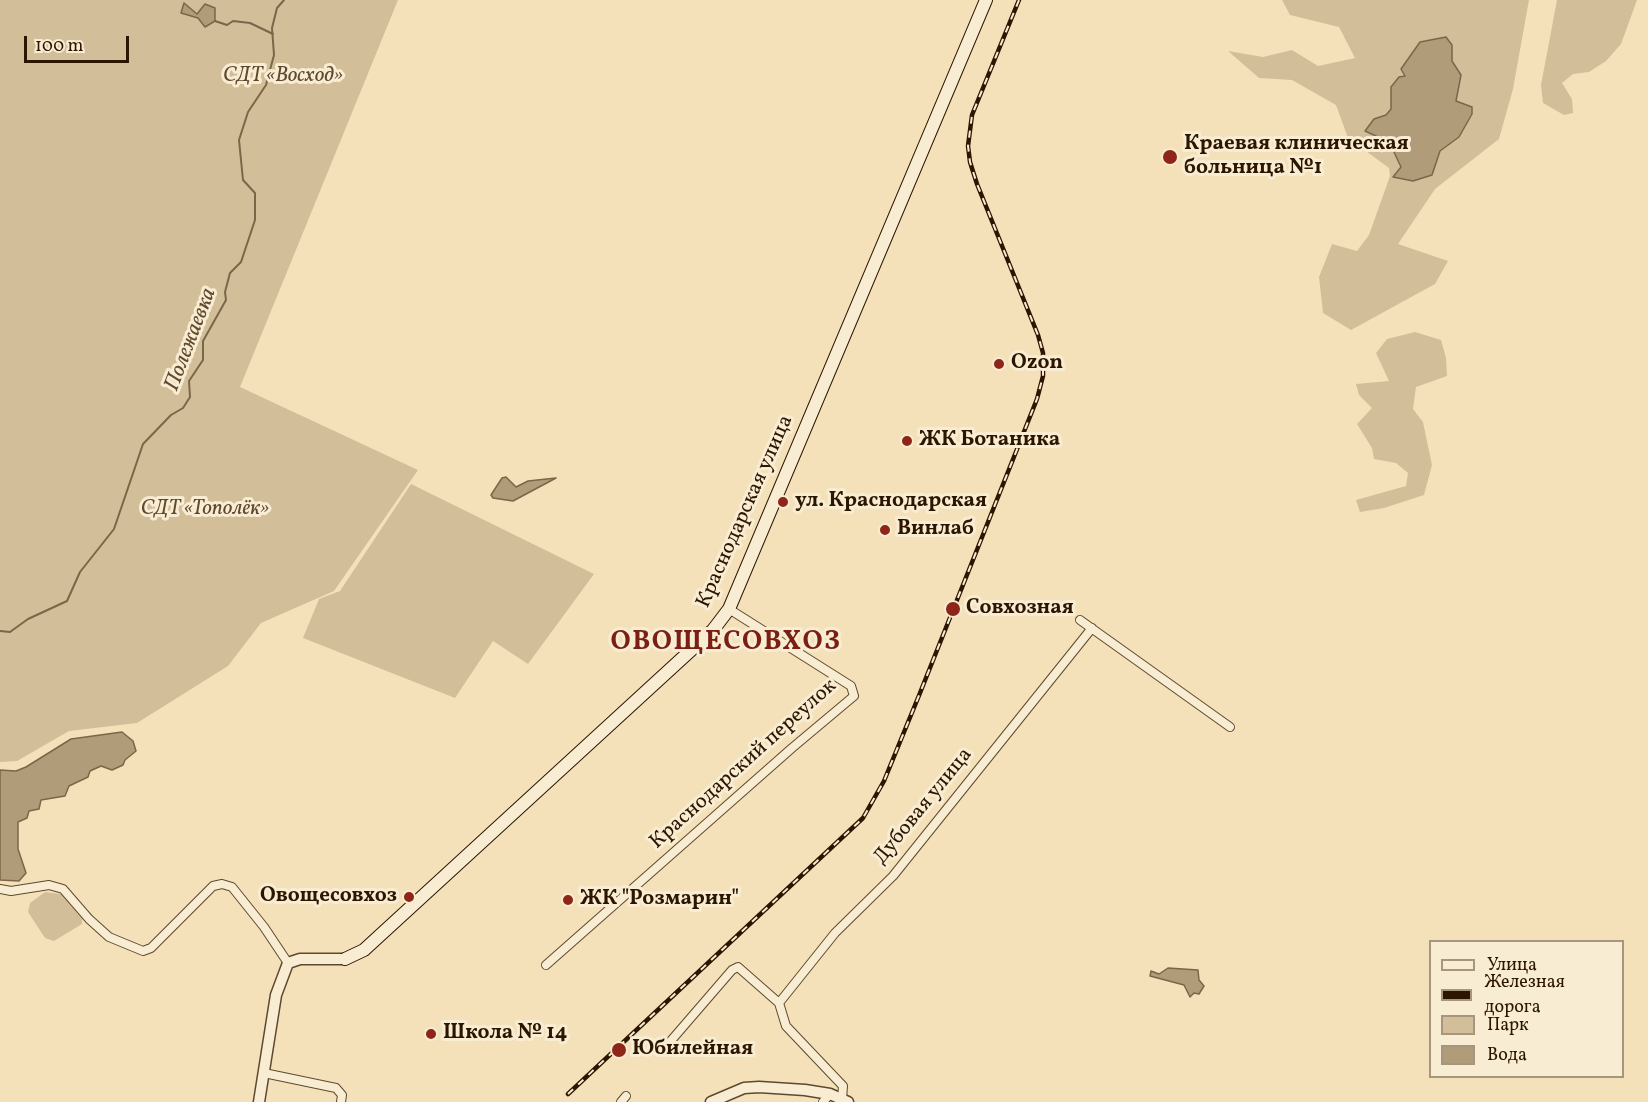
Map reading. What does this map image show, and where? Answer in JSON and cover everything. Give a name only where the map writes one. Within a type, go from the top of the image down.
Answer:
[{"type":"main road","name":"Краснодарская улица","points":[[345,959],[364,950],[714,630],[729,609],[986,0]]},
{"type":"street","name":"Краснодарский переулок","points":[[546,965],[854,696],[851,686],[729,609]]},
{"type":"street","points":[[1080,620],[1230,727]]},
{"type":"street","name":"Дубовая улица","points":[[779,1003],[835,933],[893,876],[1092,628]]},
{"type":"street","points":[[0,889],[11,891],[49,885],[63,889],[89,919],[109,937],[144,951],[151,948],[213,886],[222,884],[232,887],[264,927],[288,963],[276,995],[259,1102]]},
{"type":"street","name":"Краснодарская улица","points":[[288,963],[300,959],[345,959]]},
{"type":"street","points":[[669,1044],[732,970],[738,967],[779,1003],[786,1026],[843,1086],[845,1101],[776,1087],[752,1087],[711,1102]]},
{"type":"street","points":[[264,1073],[336,1088],[342,1095],[342,1102]]},
{"type":"green space","points":[[0,0],[398,0],[240,387],[418,470],[334,591],[261,623],[228,666],[137,723],[69,731],[17,761],[0,762]]},
{"type":"green space","points":[[1282,0],[1529,0],[1513,89],[1499,139],[1435,189],[1398,244],[1448,261],[1435,284],[1351,330],[1323,313],[1319,277],[1332,244],[1357,251],[1369,235],[1390,176],[1389,168],[1348,138],[1336,105],[1292,80],[1259,78],[1228,51],[1263,57],[1292,50],[1318,66],[1355,58],[1339,27],[1290,15]],"holes":[[[1446,38],[1452,45],[1452,61],[1461,75],[1456,102],[1460,137],[1440,150],[1432,175],[1394,176],[1401,167],[1393,150],[1377,144],[1376,136],[1366,130],[1374,119],[1386,115],[1391,109],[1391,87],[1406,76],[1402,69],[1420,42]]]},
{"type":"green space","points":[[1557,0],[1637,0],[1621,44],[1606,61],[1589,72],[1573,74],[1562,83],[1572,99],[1573,113],[1564,115],[1543,103],[1541,85]]},
{"type":"green space","points":[[1415,332],[1441,340],[1446,358],[1447,376],[1416,387],[1413,409],[1423,422],[1432,465],[1424,495],[1384,508],[1360,512],[1356,500],[1406,486],[1408,473],[1396,463],[1374,459],[1372,448],[1357,424],[1372,408],[1359,395],[1356,384],[1389,381],[1376,353],[1387,339]]},
{"type":"green space","points":[[411,484],[594,574],[528,664],[493,641],[455,698],[303,638],[319,599],[340,591]]},
{"type":"green space","points":[[45,892],[61,894],[82,919],[82,924],[54,941],[45,938],[28,912],[30,903]]},
{"type":"water","points":[[184,3],[197,14],[205,4],[215,8],[215,21],[205,27],[198,18],[181,13]]},
{"type":"water","points":[[1446,37],[1452,45],[1452,61],[1461,75],[1456,101],[1472,107],[1472,114],[1459,137],[1440,151],[1432,175],[1413,181],[1393,177],[1401,167],[1393,150],[1377,143],[1376,136],[1365,131],[1374,119],[1386,115],[1391,109],[1391,87],[1399,77],[1405,76],[1401,69],[1420,42]]},
{"type":"water","points":[[506,477],[516,487],[528,481],[556,478],[513,501],[493,498],[491,495],[502,478]]},
{"type":"water","points":[[122,732],[133,741],[136,751],[125,760],[123,765],[112,770],[101,766],[90,771],[88,777],[69,786],[65,796],[41,800],[39,809],[29,811],[27,818],[18,822],[18,849],[26,873],[19,881],[0,880],[0,770],[16,771],[26,767],[71,739]]},
{"type":"water","points":[[1168,968],[1198,970],[1199,980],[1204,986],[1199,994],[1194,993],[1190,997],[1184,985],[1150,976],[1151,971],[1159,974]]},
{"type":"waterway","name":"Полежаевка","points":[[0,631],[10,632],[28,619],[67,601],[80,572],[114,529],[143,444],[171,415],[183,408],[190,397],[189,381],[203,360],[203,341],[226,300],[225,292],[230,273],[241,262],[255,220],[255,193],[243,180],[239,140],[248,112],[266,85],[274,55],[272,28],[277,8],[284,0]]},
{"type":"waterway","name":"Полежаевка","points":[[215,21],[227,25],[233,21],[250,23],[273,34]]},
{"type":"railway","points":[[568,1094],[863,818],[884,781],[1037,399],[1043,376],[1043,353],[1038,335],[977,184],[968,146],[972,115],[1019,0]]},
{"type":"place","name":"Краевая клиническая больница №1","points":[[1170,157]]},
{"type":"place","name":"Ozon","points":[[999,364]]},
{"type":"place","name":"ЖК Ботаника","points":[[907,441]]},
{"type":"place","name":"ул. Краснодарская","points":[[783,502]]},
{"type":"place","name":"Винлаб","points":[[885,530]]},
{"type":"place","name":"Совхозная","points":[[953,609]]},
{"type":"place","name":"Овощесовхоз","points":[[409,897]]},
{"type":"place","name":"ЖК \"Розмарин\"","points":[[568,900]]},
{"type":"place","name":"Школа № 14","points":[[431,1034]]},
{"type":"place","name":"Юбилейная","points":[[619,1050]]},
{"type":"district","name":"ОВОЩЕСОВХОЗ","points":[[726,644]]},
{"type":"park label","name":"СДТ «Восход»","points":[[283,77]]},
{"type":"park label","name":"СДТ «Тополёк»","points":[[205,510]]}]
